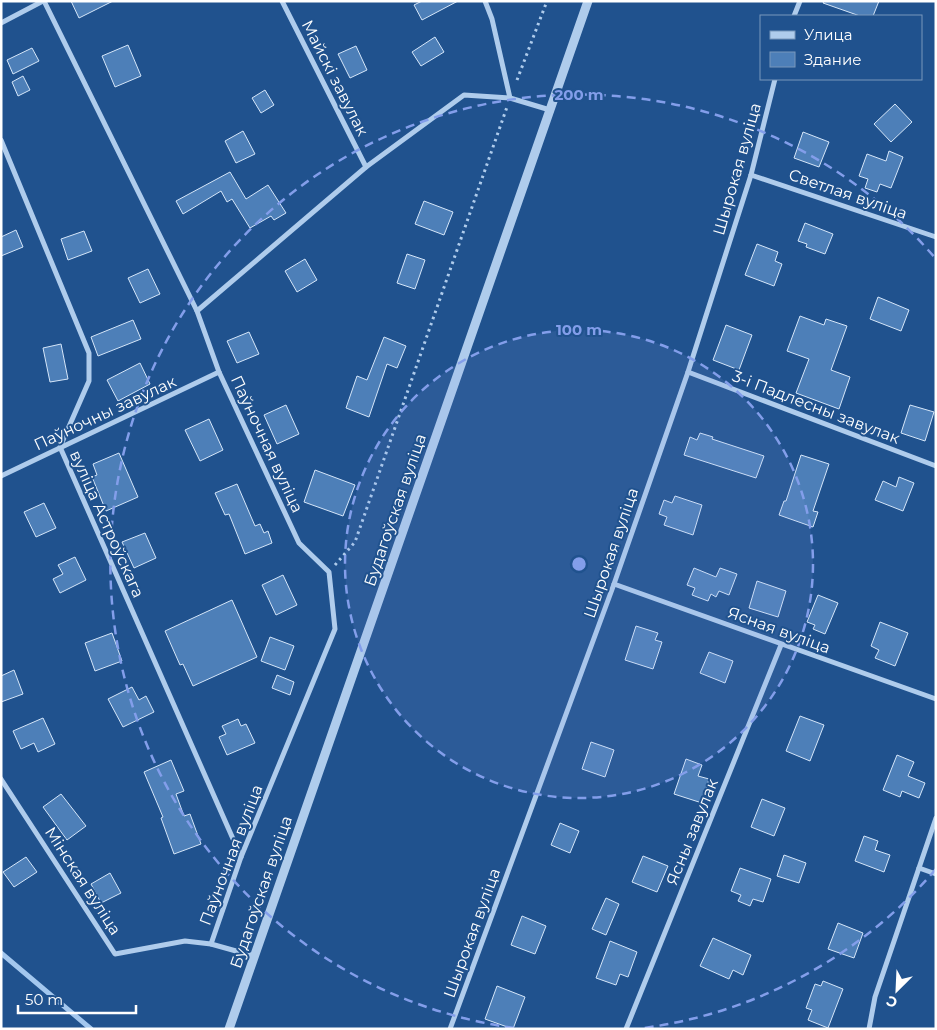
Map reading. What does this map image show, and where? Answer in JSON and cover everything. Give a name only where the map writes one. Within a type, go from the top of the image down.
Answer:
[{"type":"street","points":[[1,24],[43,1]]},
{"type":"street","name":"Паўночная вуліца","points":[[43,1],[197,311],[219,372],[300,543],[329,572],[335,629],[241,857],[211,944]]},
{"type":"street","name":"Майскі завулак","points":[[282,1],[366,167]]},
{"type":"street","points":[[485,1],[492,19],[510,98]]},
{"type":"street","name":"Будагоўская вуліца","points":[[229,1029],[588,1]]},
{"type":"street","points":[[794,15],[800,1]]},
{"type":"street","name":"Шырокая вуліца","points":[[450,1029],[614,584],[688,372],[752,175],[775,80]]},
{"type":"street","points":[[197,311],[366,167],[464,95],[510,98],[550,110]]},
{"type":"street","name":"вуліца Астроўскага","points":[[1,140],[89,353],[89,381],[60,448],[241,857]]},
{"type":"street","name":"Светлая вуліца","points":[[752,175],[936,237]]},
{"type":"street","name":"Паўночны завулак","points":[[1,476],[219,372]]},
{"type":"street","name":"3-і Падлесны завулак","points":[[688,372],[936,466]]},
{"type":"street","name":"Ясная вуліца","points":[[614,584],[936,699]]},
{"type":"street","name":"Ясны завулак","points":[[626,1029],[781,645]]},
{"type":"street","name":"Мінская вуліца","points":[[1,779],[115,954],[185,941],[211,944],[254,956]]},
{"type":"street","points":[[869,1029],[875,997],[936,818]]},
{"type":"street","points":[[918,868],[936,874]]},
{"type":"path","points":[[329,572],[355,542],[510,98],[547,1]]},
{"type":"building","points":[[71,1],[113,1],[79,18]]},
{"type":"building","points":[[422,1],[458,1],[422,20],[414,5]]},
{"type":"building","points":[[824,1],[879,1],[873,15],[857,15],[823,3]]},
{"type":"building","points":[[435,37],[444,52],[421,66],[412,52]]},
{"type":"building","points":[[128,45],[141,76],[115,87],[102,56]]},
{"type":"building","points":[[356,46],[367,70],[350,78],[338,54]]},
{"type":"building","points":[[32,48],[39,61],[13,74],[7,60]]},
{"type":"building","points":[[23,76],[30,90],[18,96],[12,82]]},
{"type":"building","points":[[265,90],[274,105],[261,113],[252,98]]},
{"type":"building","points":[[895,104],[912,122],[891,142],[874,124]]},
{"type":"building","points":[[243,131],[255,154],[236,163],[225,141]]},
{"type":"building","points":[[803,132],[829,142],[819,167],[794,158]]},
{"type":"building","points":[[889,151],[903,157],[891,188],[880,184],[877,192],[865,188],[868,179],[859,176],[867,154],[886,161]]},
{"type":"building","points":[[230,172],[246,199],[268,185],[286,213],[274,220],[271,216],[250,228],[232,199],[227,202],[221,191],[183,214],[176,201]]},
{"type":"building","points":[[424,201],[453,212],[444,235],[415,224]]},
{"type":"building","points":[[805,223],[833,234],[825,254],[806,247],[807,244],[798,241]]},
{"type":"building","points":[[16,230],[23,247],[1,256],[1,237]]},
{"type":"building","points":[[84,231],[92,251],[68,260],[61,239]]},
{"type":"building","points":[[757,244],[778,252],[775,261],[782,264],[774,286],[745,275]]},
{"type":"building","points":[[407,254],[425,260],[415,289],[397,283]]},
{"type":"building","points":[[305,259],[317,280],[297,292],[285,271]]},
{"type":"building","points":[[148,269],[160,294],[140,303],[128,278]]},
{"type":"building","points":[[878,297],[909,310],[901,331],[870,319]]},
{"type":"building","points":[[800,316],[824,325],[826,319],[847,326],[831,370],[850,377],[839,409],[796,393],[809,359],[787,351]]},
{"type":"building","points":[[133,320],[141,339],[98,356],[91,337]]},
{"type":"building","points":[[726,325],[752,335],[739,370],[713,360]]},
{"type":"building","points":[[249,332],[259,354],[237,363],[227,341]]},
{"type":"building","points":[[384,337],[406,346],[397,368],[387,364],[369,417],[346,408],[357,376],[367,380]]},
{"type":"building","points":[[61,344],[68,379],[50,382],[43,348]]},
{"type":"building","points":[[140,363],[150,384],[118,401],[107,380]]},
{"type":"building","points":[[286,405],[299,434],[277,444],[264,415]]},
{"type":"building","points":[[910,405],[934,412],[925,441],[901,433]]},
{"type":"building","points":[[209,419],[223,450],[200,461],[185,430]]},
{"type":"building","points":[[700,433],[713,437],[712,439],[764,456],[756,478],[684,455],[690,437],[697,440]]},
{"type":"building","points":[[119,453],[138,497],[106,511],[92,477],[97,475],[93,464]]},
{"type":"building","points":[[801,455],[829,464],[813,511],[818,512],[813,527],[779,515],[784,501],[786,501]]},
{"type":"building","points":[[315,470],[355,485],[343,516],[304,502]]},
{"type":"building","points":[[899,477],[914,483],[903,511],[875,500],[883,481],[896,487]]},
{"type":"building","points":[[237,484],[255,526],[260,524],[264,533],[268,531],[272,543],[245,554],[229,514],[225,515],[215,493]]},
{"type":"building","points":[[675,496],[702,505],[693,535],[664,525],[667,517],[659,514],[664,500],[672,503]]},
{"type":"building","points":[[44,503],[56,528],[36,537],[24,512]]},
{"type":"building","points":[[145,533],[156,558],[134,568],[122,542]]},
{"type":"building","points":[[75,557],[86,580],[60,593],[53,579],[63,574],[58,565]]},
{"type":"building","points":[[694,568],[716,577],[720,568],[737,574],[729,595],[719,591],[716,597],[711,594],[708,601],[692,595],[695,588],[687,585]]},
{"type":"building","points":[[283,575],[297,605],[276,615],[262,585]]},
{"type":"building","points":[[757,581],[786,591],[778,617],[749,608]]},
{"type":"building","points":[[818,595],[838,603],[825,634],[813,629],[815,625],[807,622]]},
{"type":"building","points":[[232,600],[257,657],[193,686],[183,664],[180,665],[165,631]]},
{"type":"building","points":[[880,622],[908,633],[895,666],[875,658],[879,650],[871,646]]},
{"type":"building","points":[[636,626],[658,633],[655,640],[662,642],[653,669],[625,660]]},
{"type":"building","points":[[112,633],[122,661],[95,671],[85,643]]},
{"type":"building","points":[[270,637],[294,646],[285,670],[261,661]]},
{"type":"building","points":[[709,652],[733,661],[725,683],[700,673]]},
{"type":"building","points":[[14,670],[23,694],[1,702],[1,676]]},
{"type":"building","points":[[277,675],[294,682],[290,695],[272,688]]},
{"type":"building","points":[[132,687],[139,700],[146,696],[154,712],[123,727],[108,699]]},
{"type":"building","points":[[800,716],[824,725],[810,761],[786,751]]},
{"type":"building","points":[[43,718],[55,744],[38,752],[34,743],[21,749],[13,731]]},
{"type":"building","points":[[238,719],[241,726],[246,724],[255,743],[227,755],[219,737],[226,734],[222,726]]},
{"type":"building","points":[[591,742],[614,750],[605,777],[582,769]]},
{"type":"building","points":[[897,755],[914,762],[908,776],[925,783],[919,798],[902,791],[900,797],[883,790]]},
{"type":"building","points":[[686,759],[702,765],[698,776],[709,779],[702,803],[674,794]]},
{"type":"building","points":[[171,760],[184,791],[176,794],[184,816],[190,814],[201,844],[174,854],[161,818],[163,817],[144,772]]},
{"type":"building","points":[[61,794],[86,826],[67,840],[43,807]]},
{"type":"building","points":[[762,799],[785,808],[774,836],[751,827]]},
{"type":"building","points":[[560,823],[579,831],[570,853],[551,845]]},
{"type":"building","points":[[864,836],[878,841],[875,850],[890,855],[884,872],[855,861]]},
{"type":"building","points":[[784,855],[806,863],[799,883],[777,876]]},
{"type":"building","points":[[643,856],[668,866],[657,892],[632,882]]},
{"type":"building","points":[[26,857],[37,872],[14,887],[3,872]]},
{"type":"building","points":[[740,868],[771,879],[763,902],[753,899],[750,906],[738,901],[741,895],[731,891]]},
{"type":"building","points":[[110,873],[121,893],[101,903],[91,884]]},
{"type":"building","points":[[606,898],[619,904],[606,935],[592,929]]},
{"type":"building","points":[[522,916],[546,926],[535,954],[511,945]]},
{"type":"building","points":[[838,923],[863,933],[854,958],[828,949]]},
{"type":"building","points":[[713,938],[751,955],[743,975],[733,970],[729,979],[700,966]]},
{"type":"building","points":[[610,941],[637,952],[628,977],[620,974],[616,985],[596,978]]},
{"type":"building","points":[[823,981],[843,989],[828,1028],[808,1020],[812,1010],[806,1008],[815,984],[821,986]]},
{"type":"building","points":[[497,986],[525,997],[513,1029],[485,1019]]},
{"type":"waterway","points":[[1,953],[91,1029]]}]
